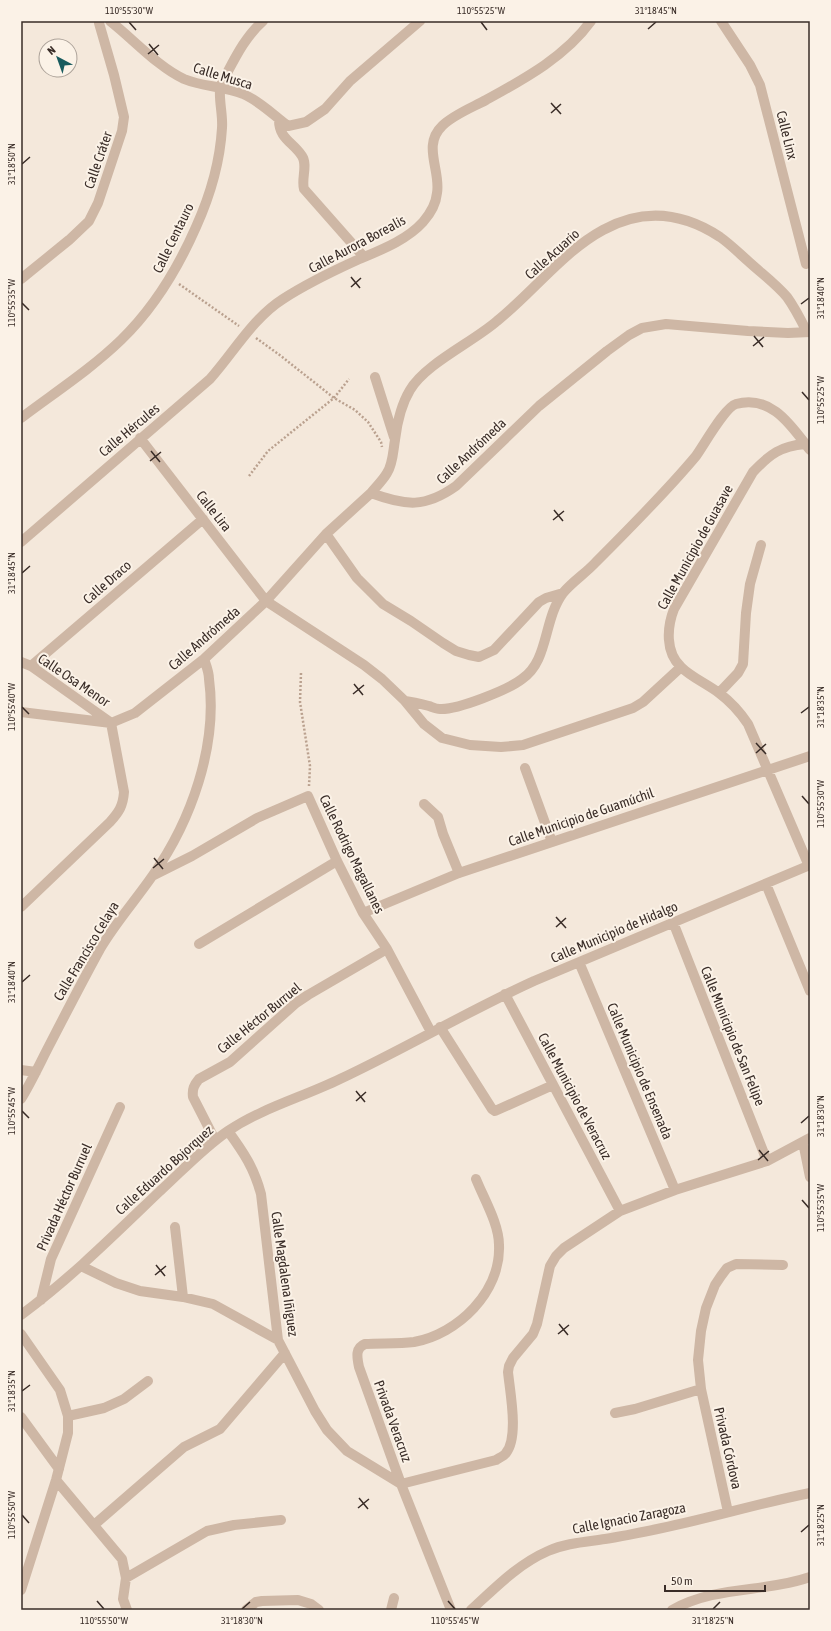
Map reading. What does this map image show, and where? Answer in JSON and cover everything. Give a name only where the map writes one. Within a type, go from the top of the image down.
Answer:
[{"type":"street","name":"Calle Musca","points":[[110,21],[160,63],[183,78],[200,84],[243,94],[262,104],[279,120]]},
{"type":"street","points":[[220,88],[240,49],[255,28],[263,21]]},
{"type":"street","points":[[279,120],[288,126],[306,122],[325,109],[350,81],[420,21]]},
{"type":"street","name":"Calle Linx","points":[[721,21],[750,65],[760,85],[806,264]]},
{"type":"street","name":"Calle Cráter","points":[[21,279],[69,240],[89,221],[98,203],[122,131],[124,117],[99,22]]},
{"type":"street","name":"Calle Aurora Borealis","points":[[248,333],[261,316],[284,298],[408,234],[422,222],[431,212],[438,191],[432,151],[433,140],[441,126],[517,83],[547,63],[570,44],[588,22]]},
{"type":"street","name":"Calle Centauro","points":[[21,418],[102,356],[121,339],[143,316],[171,278],[196,227],[210,190],[218,162],[222,127],[220,88]]},
{"type":"street","points":[[279,120],[279,128],[282,133],[302,155],[304,160],[302,183],[304,189],[364,257]]},
{"type":"street","name":"Calle Acuario","points":[[371,493],[388,473],[401,409],[410,389],[421,377],[440,361],[497,322],[571,253],[593,236],[630,219],[646,215],[664,216],[691,222],[721,238],[779,288],[809,332]]},
{"type":"street","name":"Calle Andrómeda","points":[[111,723],[135,713],[144,707],[204,658],[266,601],[326,534],[371,493],[393,501],[407,502],[428,502],[442,497],[456,486],[539,406],[607,350],[629,335],[642,328],[666,324],[755,331],[809,332]]},
{"type":"street","name":"Calle Hércules","points":[[21,542],[210,379],[248,333]]},
{"type":"street","points":[[375,377],[395,439]]},
{"type":"street","points":[[405,701],[439,709],[449,708],[490,694],[522,680],[534,669],[539,660],[550,617],[563,593],[601,557],[681,472],[709,439],[726,412],[733,405],[755,403],[773,409],[792,426],[808,447]]},
{"type":"street","name":"Calle Lira","points":[[140,438],[266,601]]},
{"type":"street","name":"Calle Municipio de Guasave","points":[[681,667],[672,654],[669,644],[668,629],[674,609],[753,472],[765,459],[790,445],[808,447]]},
{"type":"street","name":"Calle Draco","points":[[31,666],[203,519]]},
{"type":"street","points":[[326,534],[357,578],[383,604],[456,651],[469,655],[479,657],[494,650],[539,602],[546,598],[563,593]]},
{"type":"street","points":[[719,693],[738,673],[743,664],[746,613],[750,584],[761,546]]},
{"type":"street","points":[[266,601],[364,665],[382,679],[405,701],[424,724],[442,738],[470,745],[501,747],[524,745],[633,708],[643,702],[681,667],[719,693],[741,713],[748,724],[809,865]]},
{"type":"street","name":"Calle Francisco Celaya","points":[[21,1098],[36,1072],[79,986],[109,933],[153,876],[173,842],[191,804],[201,774],[207,743],[210,711],[209,678],[204,658]]},
{"type":"street","name":"Calle Osa Menor","points":[[21,662],[31,666],[111,723]]},
{"type":"street","points":[[21,712],[111,723],[124,792],[123,802],[118,812],[110,822],[21,907]]},
{"type":"street","name":"Calle Municipio de Guamúchil","points":[[364,912],[459,873],[810,756]]},
{"type":"street","points":[[525,768],[552,842]]},
{"type":"street","points":[[153,876],[192,856],[257,818],[308,796]]},
{"type":"street","name":"Calle Rodrigo Magallanes","points":[[308,796],[337,861],[364,912],[436,1030],[492,1109],[495,1111],[553,1085]]},
{"type":"street","points":[[424,804],[438,817],[443,834],[459,873]]},
{"type":"street","points":[[199,944],[337,861]]},
{"type":"street","name":"Calle Municipio de Hidalgo","points":[[436,1030],[505,994],[809,865]]},
{"type":"street","points":[[766,884],[810,991]]},
{"type":"street","name":"Calle Municipio de San Felipe","points":[[673,922],[767,1161]]},
{"type":"street","name":"Calle Héctor Burruel","points":[[215,1140],[193,1097],[193,1086],[199,1079],[230,1062],[302,999],[387,949]]},
{"type":"street","name":"Calle Municipio de Ensenada","points":[[579,962],[675,1190]]},
{"type":"street","name":"Calle Municipio de Veracruz","points":[[505,994],[620,1211]]},
{"type":"street","name":"Calle Eduardo Bojorquez","points":[[21,1315],[81,1266],[215,1140],[228,1131],[257,1115],[340,1079],[436,1030]]},
{"type":"street","points":[[21,1070],[36,1072]]},
{"type":"street","name":"Privada Héctor Burruel","points":[[41,1300],[51,1259],[120,1107]]},
{"type":"street","name":"Calle Magdalena Iñiguez","points":[[228,1131],[248,1160],[256,1175],[261,1194],[278,1340],[315,1411],[335,1440],[347,1451],[401,1484]]},
{"type":"street","points":[[451,1610],[401,1484],[496,1460],[506,1453],[512,1440],[508,1372],[509,1366],[513,1358],[533,1334],[538,1324],[550,1266],[556,1256],[564,1248],[620,1211],[675,1190],[767,1161],[806,1140],[810,1177]]},
{"type":"street","name":"Privada Veracruz","points":[[401,1484],[359,1367],[357,1351],[362,1345],[365,1344],[413,1342],[433,1336],[453,1325],[482,1300],[493,1281],[500,1245],[497,1229],[476,1179]]},
{"type":"street","points":[[175,1227],[183,1297]]},
{"type":"street","name":"Privada Córdova","points":[[728,1512],[700,1389],[698,1360],[701,1330],[706,1308],[721,1276],[728,1268],[736,1264],[783,1265]]},
{"type":"street","points":[[81,1266],[116,1283],[140,1291],[183,1297],[213,1304],[278,1340]]},
{"type":"street","points":[[21,1334],[60,1390],[68,1416],[68,1433],[56,1480],[22,1583]]},
{"type":"street","points":[[94,1525],[184,1447],[220,1429],[285,1354]]},
{"type":"street","points":[[68,1416],[111,1405],[124,1399],[148,1381]]},
{"type":"street","points":[[615,1413],[635,1409],[700,1389]]},
{"type":"street","points":[[21,1417],[59,1469]]},
{"type":"street","points":[[56,1480],[122,1559],[126,1578],[123,1599],[127,1610]]},
{"type":"street","name":"Calle Ignacio Zaragoza","points":[[471,1610],[513,1572],[532,1559],[567,1544],[617,1537],[662,1528],[810,1493]]},
{"type":"street","points":[[126,1578],[207,1531],[234,1525],[281,1520]]},
{"type":"street","points":[[672,1610],[695,1600],[723,1592],[780,1584],[810,1577]]},
{"type":"street","points":[[392,1610],[394,1598]]},
{"type":"street","points":[[246,1610],[256,1602],[298,1600],[311,1604],[319,1610]]},
{"type":"path","points":[[248,476],[268,451],[334,398],[350,379]]},
{"type":"path","points":[[334,398],[355,410],[368,422],[381,442],[382,450]]},
{"type":"path","name":"Calle Rodrigo Magallanes","points":[[301,673],[300,702],[310,766],[308,796]]}]
